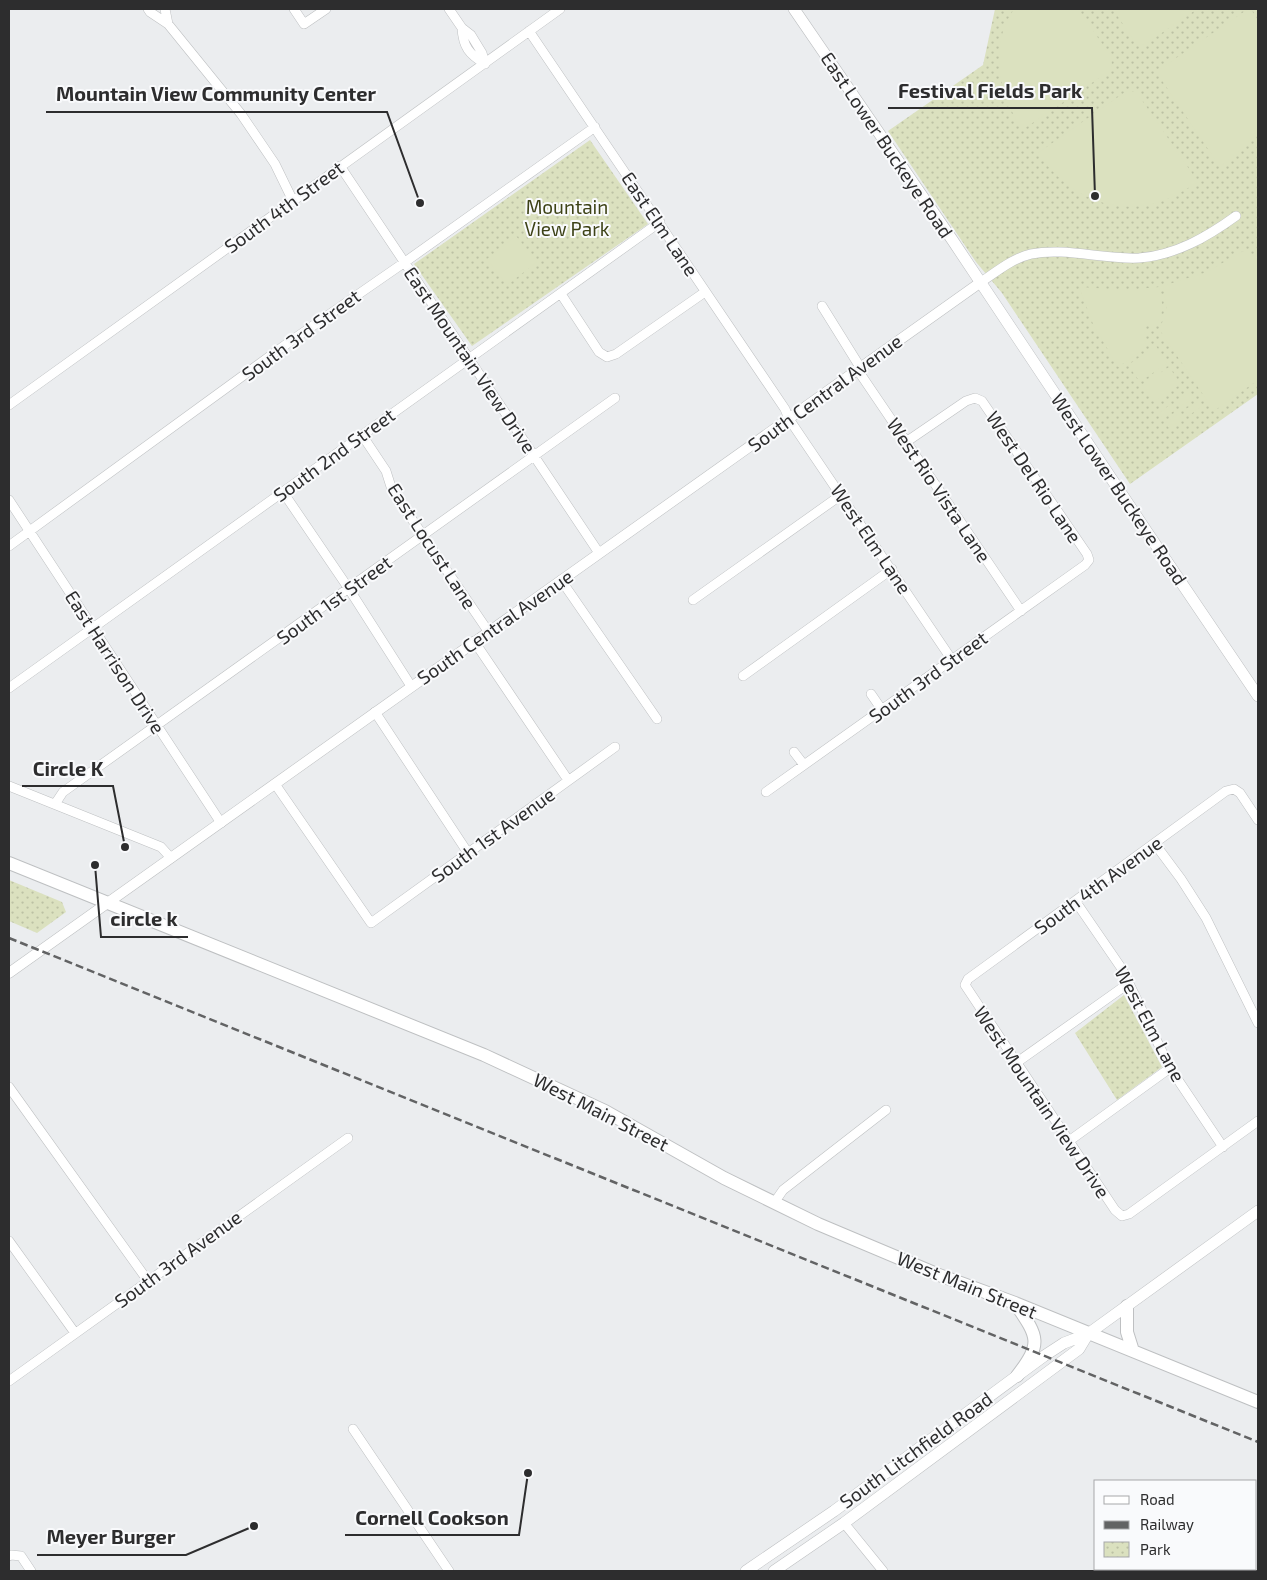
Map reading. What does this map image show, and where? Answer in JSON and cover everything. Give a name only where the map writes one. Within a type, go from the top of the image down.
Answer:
[{"type":"main road","name":"East Lower Buckeye Road","points":[[794,9],[981,282]]},
{"type":"main road","name":"West Lower Buckeye Road","points":[[981,282],[1258,696]]},
{"type":"main road","name":"West Main Street","points":[[9,863],[484,1055],[544,1081],[605,1111],[724,1178],[818,1224],[877,1250],[1015,1303],[1258,1402]]},
{"type":"main road","name":"South Litchfield Road","points":[[746,1571],[834,1511],[1017,1376],[1064,1343],[1088,1334],[1258,1211]]},
{"type":"main road","points":[[1015,1303],[1031,1327],[1035,1339],[1033,1352],[1017,1376]]},
{"type":"main road","points":[[1127,1306],[1127,1332],[1133,1351]]},
{"type":"main road","name":"South Litchfield Road","points":[[774,1571],[844,1523],[1079,1349],[1088,1334]]},
{"type":"main road","points":[[834,1511],[844,1523]]},
{"type":"street","points":[[148,9],[168,24],[241,114],[275,164],[294,201]]},
{"type":"street","points":[[165,9],[168,24]]},
{"type":"street","points":[[294,9],[304,24],[326,9]]},
{"type":"street","points":[[449,9],[482,53],[485,64]]},
{"type":"street","name":"South 4th Street","points":[[9,405],[560,9]]},
{"type":"street","name":"East Elm Lane","points":[[529,31],[660,222],[785,409],[789,419]]},
{"type":"street","name":"South 3rd Street","points":[[9,546],[288,343],[595,127]]},
{"type":"street","name":"East Mountain View Drive","points":[[340,166],[599,553]]},
{"type":"street","points":[[981,282],[1030,254],[1052,252],[1137,258],[1164,253],[1179,249],[1204,238],[1236,216]]},
{"type":"street","name":"South 2nd Street","points":[[9,688],[660,222]]},
{"type":"street","name":"South Central Avenue","points":[[9,973],[981,282]]},
{"type":"street","points":[[561,294],[599,352],[607,357],[616,354],[706,292]]},
{"type":"street","name":"West Rio Vista Lane","points":[[822,306],[906,442],[1021,611]]},
{"type":"street","name":"South 1st Street","points":[[55,804],[63,792],[615,398]]},
{"type":"street","name":"West Del Rio Lane","points":[[906,442],[966,401],[976,398],[982,401],[1087,554],[1089,560]]},
{"type":"street","name":"West Elm Lane","points":[[789,419],[952,660]]},
{"type":"street","name":"East Locust Lane","points":[[362,435],[386,471],[392,490],[488,631]]},
{"type":"street","points":[[283,492],[349,589],[411,686]]},
{"type":"street","points":[[693,600],[841,495]]},
{"type":"street","name":"East Harrison Drive","points":[[9,500],[92,629],[222,823]]},
{"type":"street","name":"South 3rd Street","points":[[766,792],[1021,611],[1085,565],[1089,560]]},
{"type":"street","points":[[742,676],[892,569]]},
{"type":"street","points":[[561,580],[657,719]]},
{"type":"street","points":[[474,641],[568,780]]},
{"type":"street","points":[[871,694],[882,710]]},
{"type":"street","points":[[375,712],[468,853]]},
{"type":"street","name":"South 1st Avenue","points":[[275,784],[371,923],[615,747]]},
{"type":"street","points":[[794,752],[804,765]]},
{"type":"street","points":[[9,786],[161,847],[171,858]]},
{"type":"street","name":"South 4th Avenue","points":[[965,985],[968,979],[1226,791],[1234,789],[1240,793],[1258,820]]},
{"type":"street","points":[[1155,844],[1181,879],[1206,918],[1258,1023]]},
{"type":"street","name":"West Elm Lane","points":[[1076,902],[1122,969],[1170,1068],[1222,1147]]},
{"type":"street","points":[[1016,1063],[1129,983]]},
{"type":"street","name":"West Mountain View Drive","points":[[965,985],[1115,1210],[1122,1216],[1128,1214],[1222,1147]]},
{"type":"street","points":[[1069,1141],[1170,1068]]},
{"type":"street","points":[[9,1087],[148,1281]]},
{"type":"street","points":[[774,1203],[783,1190],[886,1110]]},
{"type":"street","points":[[1222,1147],[1258,1121]]},
{"type":"street","name":"South 3rd Avenue","points":[[9,1381],[348,1138]]},
{"type":"street","points":[[9,1241],[75,1333]]},
{"type":"street","points":[[353,1429],[449,1571]]},
{"type":"street","points":[[844,1523],[883,1571]]},
{"type":"street","points":[[10,1555],[21,1556],[31,1571]]},
{"type":"green space","points":[[995,9],[1258,9],[1258,394],[1130,484],[1002,293],[976,262],[888,131],[983,65]]},
{"type":"green space","points":[[1014,9],[1078,9],[1112,58],[1111,70],[1022,130],[1007,101],[1000,70],[999,54],[1001,39]]},
{"type":"green space","points":[[1113,9],[1197,9],[1144,45],[1136,44]]},
{"type":"green space","points":[[1248,9],[1251,9],[1258,21],[1258,129],[1240,151],[1220,167],[1159,76],[1160,69]]},
{"type":"green space","points":[[1128,90],[1137,93],[1198,182],[1178,194],[1157,203],[1122,206],[1089,198],[1061,179],[1038,153]]},
{"type":"green space","name":"Mountain View Park","points":[[590,140],[648,224],[472,346],[414,264]]},
{"type":"green space","points":[[516,236],[537,262],[507,285],[487,259]]},
{"type":"green space","points":[[1243,251],[1247,255],[1258,255],[1258,380],[1214,411],[1159,329],[1167,312],[1163,286],[1207,272]]},
{"type":"green space","points":[[1079,287],[1126,290],[1159,287],[1162,311],[1155,325],[1147,325],[1144,333],[1146,348],[1118,367],[1093,324]]},
{"type":"green space","points":[[1156,346],[1167,363],[1140,382],[1128,365]]},
{"type":"green space","points":[[1169,367],[1181,384],[1154,402],[1142,385]]},
{"type":"green space","points":[[1190,392],[1194,398],[1181,406],[1177,400]]},
{"type":"green space","points":[[1197,402],[1201,407],[1188,416],[1184,410]]},
{"type":"green space","points":[[1171,404],[1175,410],[1163,419],[1159,413]]},
{"type":"green space","points":[[1178,414],[1182,420],[1169,428],[1165,423]]},
{"type":"green space","points":[[9,880],[62,902],[66,912],[37,933],[9,921]]},
{"type":"green space","points":[[1124,995],[1162,1067],[1117,1100],[1075,1033]]},
{"type":"railway","points":[[9,938],[1258,1442]]},
{"type":"place","name":"Festival Fields Park","points":[[1095,196]]},
{"type":"place","name":"Mountain View Community Center","points":[[420,203]]},
{"type":"place","name":"Circle K","points":[[125,847]]},
{"type":"place","name":"circle k","points":[[95,865]]},
{"type":"place","name":"Cornell Cookson","points":[[528,1473]]},
{"type":"place","name":"Meyer Burger","points":[[254,1526]]}]
